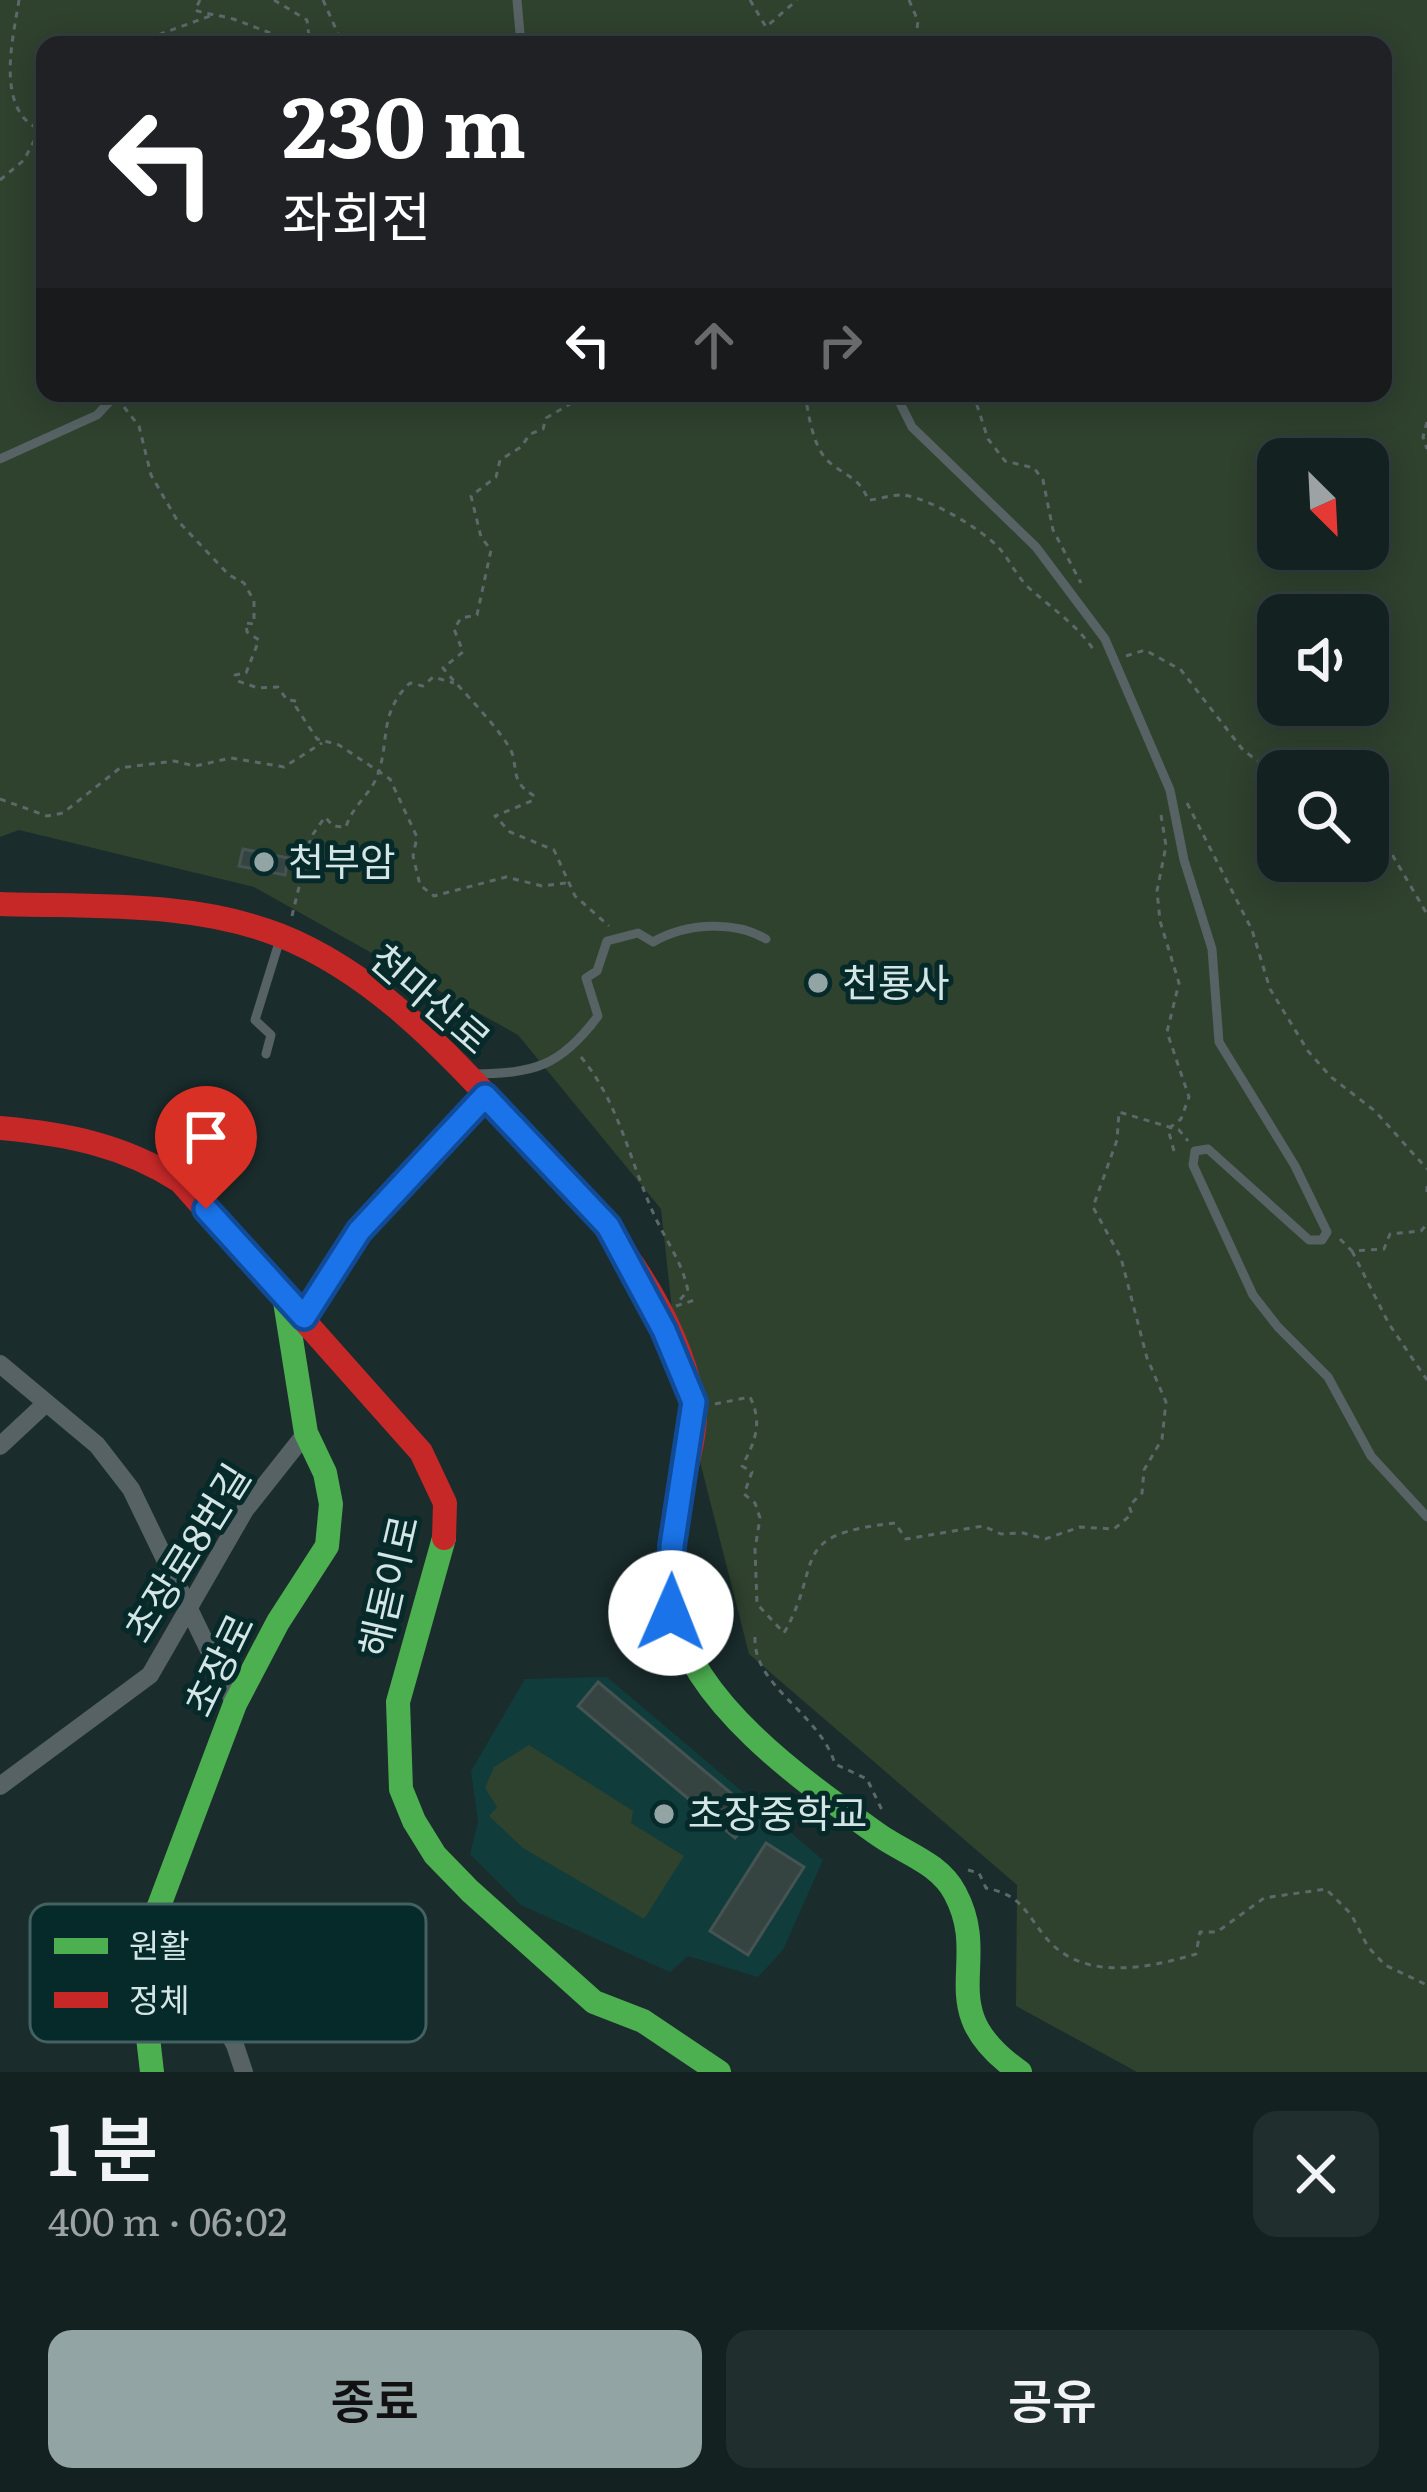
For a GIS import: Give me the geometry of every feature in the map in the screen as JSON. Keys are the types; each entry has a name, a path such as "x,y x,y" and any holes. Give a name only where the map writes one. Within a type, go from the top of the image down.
{"street":[{"name":"천마산로","path":"0,904 214,918 286,939 361,979 438,1043 608,1226 664,1330 694,1407"},
{"name":"해돋이로","path":"0,1128 91,1136 150,1160 180,1181 421,1452 445,1503 444,1548 398,1702 401,1789 414,1822 435,1855 470,1891 594,2002 644,2020 718,2072"},
{"name":"초장로","path":"159,1904 235,1704 278,1622 327,1546 331,1504 325,1473 306,1433 284,1293"},
{"path":"0,1364 97,1445 130,1489 235,1704"},
{"path":"0,1446 45,1404"},
{"path":"694,1407 672,1546 671,1613 693,1664 726,1704 820,1792 940,1873 955,1893 962,1923 964,2001 976,2034 1005,2065 1020,2072"},
{"name":"초장로8번길","path":"0,1786 149,1675 245,1510 306,1433"},
{"name":"초장로","path":"149,2042 152,2072"},
{"path":"233,2042 244,2072"}],"lane":[{"path":"517,0 519,36"},
{"path":"0,459 104,411 109,402"},
{"path":"900,402 912,427 1022,532 1105,639 1170,790 1184,860 1212,949 1219,1042 1328,1226 1322,1240 1309,1240 1208,1148 1195,1151 1193,1165 1253,1295 1277,1327 1328,1376 1371,1456 1427,1517"},
{"path":"464,1074 526,1074 571,1047 598,1016 586,978 597,971 607,940 638,933 653,942 669,933 737,925 766,940"},
{"path":"266,1054 271,1035 255,1020 286,939"},
{"path":"304,1317 359,1231 485,1096"}],"path":[{"path":"20,0 11,47 13,89 23,117 36,129"},
{"path":"200,0 195,10 236,20 272,36"},
{"path":"274,0 307,20 308,36"},
{"path":"323,0 339,36"},
{"path":"750,0 766,27 797,0"},
{"path":"909,0 918,21 916,36"},
{"path":"155,36 209,15"},
{"path":"0,180 36,145 36,139"},
{"path":"118,402 139,426 151,475 178,520 229,575 244,583 254,602 254,624 246,623 247,632 259,640 248,658 246,673 235,675 238,681 258,688 278,687 287,700 297,701 296,707 317,739 353,753 390,779 417,837 413,856 420,885 434,896 506,877 542,886 566,883"},
{"path":"574,402 546,418 543,429 500,460 496,477 471,496 481,537 491,550 477,615 461,618 454,629 463,652 443,668 513,754 515,775 523,789 533,794 534,800 495,816 510,832 554,850 566,883 585,908 598,912 604,926 622,931 622,937"},
{"path":"807,402 819,448 829,463 854,477 868,500 900,494 940,506 999,549 1018,577 1080,630 1101,662 1119,673 1123,657 1145,650 1180,670 1243,750 1257,760"},
{"path":"977,402 988,439 1005,460 1034,469 1043,480 1053,530 1080,574 1083,611"},
{"path":"1427,422 1423,437 1427,449"},
{"path":"286,939 311,837 325,817 333,826 346,826 366,787 377,778 390,704 410,683 423,686 433,677 459,684"},
{"path":"0,799 47,816 63,813 120,768 174,761 196,766 231,758 284,766 324,741"},
{"path":"1170,1128 1181,1119 1189,1097 1167,1032 1179,983 1160,921 1157,891 1166,846 1160,830 1162,802 1170,790 1176,790 1191,807 1252,930 1270,989 1308,1051 1330,1077 1375,1111 1427,1169"},
{"path":"1389,848 1427,914"},
{"path":"571,1047 612,1102 630,1160 683,1268 688,1291 670,1310 698,1299"},
{"path":"694,1407 750,1397 754,1403 757,1439 742,1466 752,1472 744,1494 755,1503 760,1518 754,1549 755,1596 784,1633 800,1598 805,1569 819,1546 838,1533 895,1523 906,1539 983,1526 1001,1534 1045,1539 1080,1527 1103,1531 1124,1524 1132,1514 1129,1506 1142,1493 1147,1460 1162,1439 1166,1402 1147,1358 1121,1258 1093,1208 1118,1140 1119,1112 1179,1130 1195,1151"},
{"path":"1170,1128 1174,1151"},
{"path":"1427,1186 1427,1194"},
{"path":"1352,1250 1384,1249 1390,1234 1421,1231 1427,1224"},
{"path":"1328,1226 1352,1250 1389,1324 1427,1380"},
{"path":"755,1637 754,1653 772,1684 827,1739 835,1764 867,1779 886,1823"},
{"path":"961,1870 980,1873 986,1888 1001,1889 1027,1909 1061,1951 1084,1963 1123,1968 1163,1965 1196,1954 1200,1931 1217,1932 1264,1898 1326,1889 1351,1914 1368,1947 1385,1965 1427,1985"}],"shaded area":[{"path":"607,1677 823,1860 783,1950 758,1977 688,1956 670,1972 521,1905 470,1854 478,1822 471,1771 525,1679"}],"green space":[{"path":"0,0 1427,0 1427,2072 1137,2072 1016,2006 1017,1885 749,1654 680,1383 661,1209 518,1035 254,887 19,830 0,837"},
{"path":"529,1745 633,1811 631,1823 684,1856 644,1919 523,1848 489,1816 497,1807 485,1788 494,1767"}],"building":[{"name":"천부암","path":"243,849 288,858 285,875 239,866"},
{"path":"598,1682 756,1814 735,1838 578,1706"},
{"path":"766,1843 804,1867 748,1955 710,1931"}],"traffic: fast":[{"path":"160,1904 235,1704 278,1622 327,1546 331,1504 325,1473 306,1433 284,1295"},
{"path":"684,1480 671,1582 686,1649 728,1711 756,1739 818,1791 948,1882 965,1918 969,2006 993,2049 1020,2072"},
{"path":"444,1538 398,1702 401,1789 414,1821 435,1855 470,1891 594,2002 643,2021 719,2072"},
{"path":"149,2042 152,2072"}],"traffic: jam":[{"path":"0,904 141,908 246,924 313,951 405,1015 568,1183 645,1283 681,1358 695,1409 684,1480"},
{"path":"0,1128 94,1143 137,1158 180,1181 421,1452 445,1503 444,1538"}],"place":[{"name":"천부암","path":"264,862"},
{"name":"천룡사","path":"818,983"},
{"name":"초장중학교","path":"664,1814"}],"route":[{"path":"206,1209 304,1317 359,1231 485,1096 608,1226 664,1330 694,1402 672,1546 671,1613"}]}
